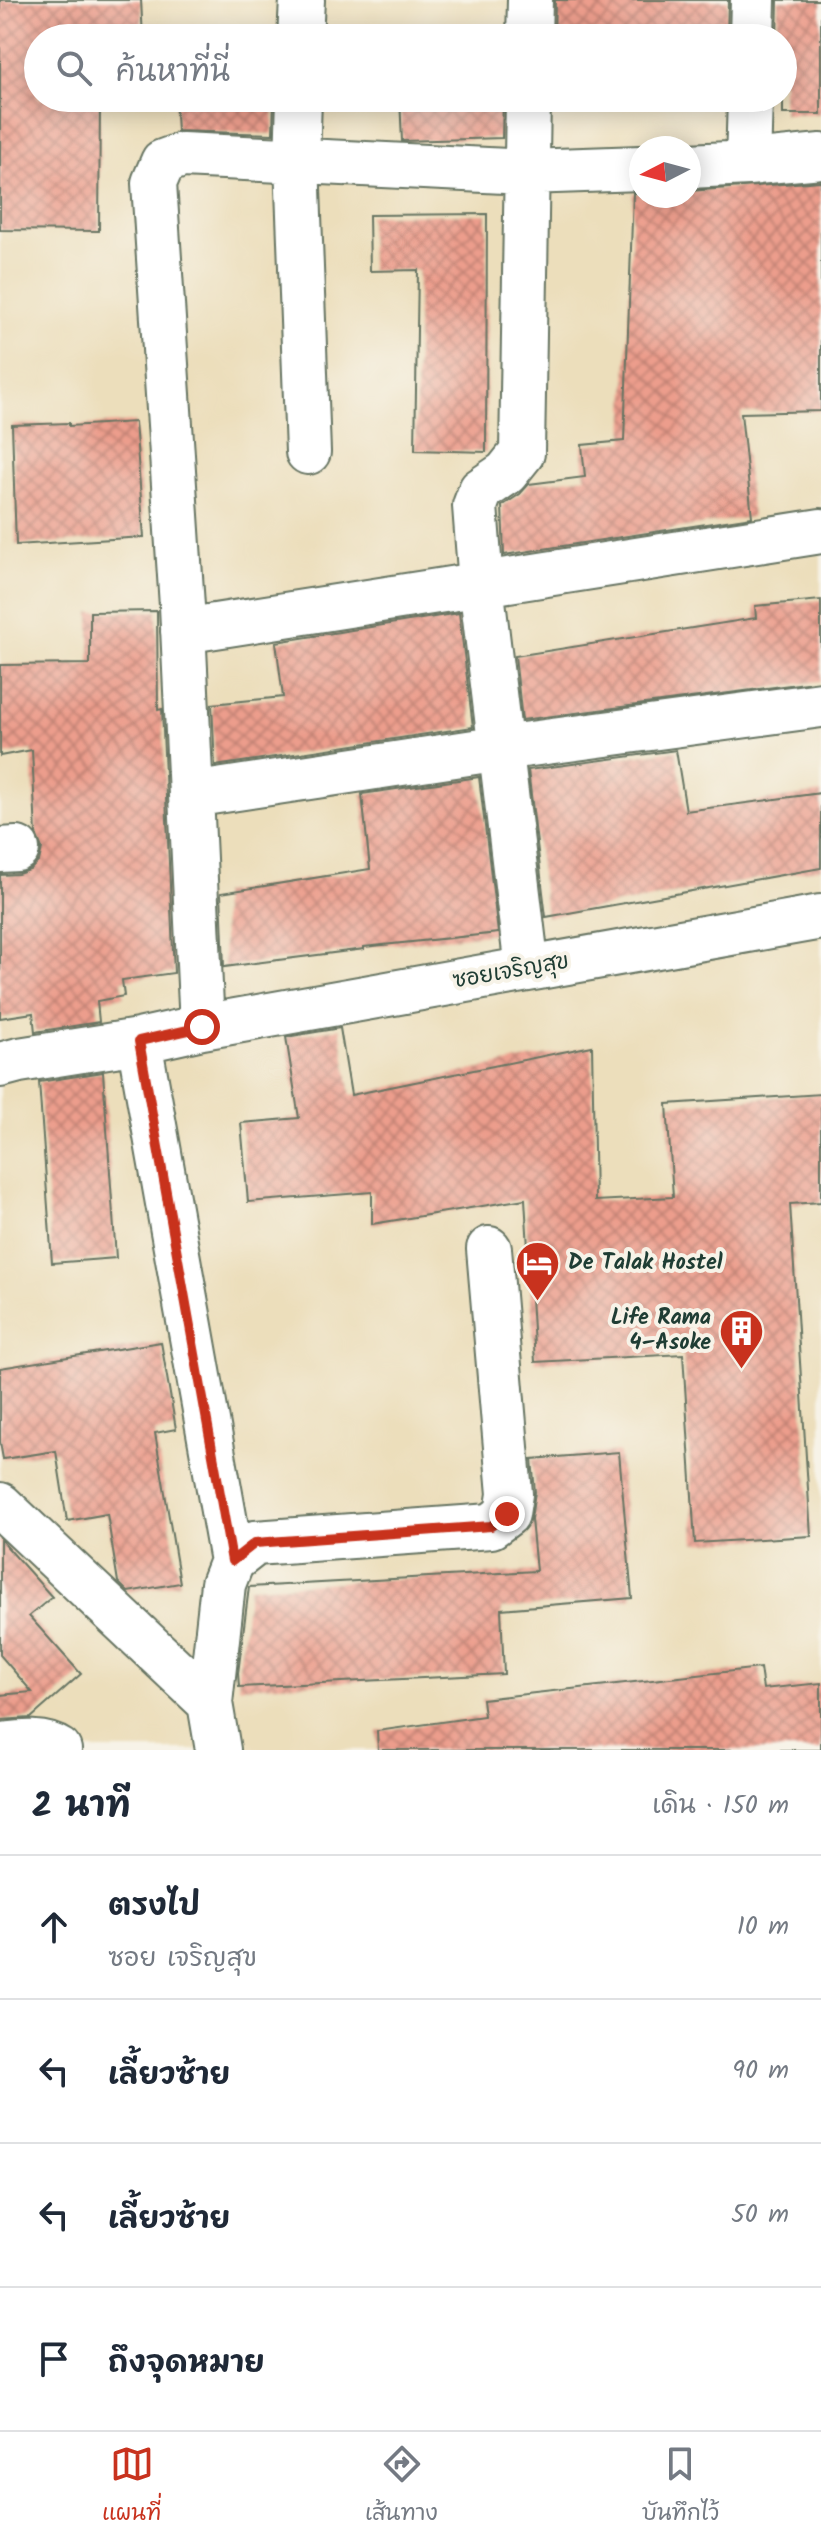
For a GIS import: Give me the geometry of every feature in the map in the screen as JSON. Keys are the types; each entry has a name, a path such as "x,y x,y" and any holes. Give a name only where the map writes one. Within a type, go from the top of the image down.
{"street":[{"path":"301,24 302,0"},
{"path":"529,24 530,0"},
{"path":"752,24 753,0"},
{"path":"299,112 297,162 308,452"},
{"path":"527,969 481,584 475,506 481,490 506,473 522,453 528,112"},
{"path":"748,163 750,112"},
{"path":"202,1027 183,631 154,183 163,162 182,155 527,172 629,168"},
{"path":"701,165 821,156"},
{"path":"183,631 821,531"},
{"path":"191,795 501,748 821,705"},
{"name":"ซอยเจริญสุข","path":"0,1065 821,917"},
{"path":"139,1041 232,1561"},
{"path":"218,1750 210,1703 223,1584 232,1561 255,1543 491,1526 507,1514 510,1494 489,1249"},
{"path":"0,1493 0,1505 210,1703"},
{"path":"0,1745 25,1742 54,1746 59,1750"}],"building":[{"path":"0,0 141,0 142,24 24,24 24,112 100,112 99,231 0,230"},
{"path":"555,0 728,0 727,24 554,24"},
{"path":"778,0 821,0 821,114 783,114 797,112 797,24 777,24"},
{"path":"176,112 274,112 273,134 177,131"},
{"path":"401,112 503,112 502,138 402,141"},
{"path":"821,181 821,411 741,413 752,517 504,555 502,506 529,484 585,477 582,445 624,441 632,208 701,208 701,190"},
{"path":"487,214 486,452 415,450 418,270 370,271 369,215"},
{"path":"135,422 144,537 16,545 12,425"},
{"path":"821,600 821,681 522,720 515,656 756,618 755,606"},
{"path":"157,611 158,710 162,709 174,973 122,980 124,996 97,1001 99,1022 35,1032 33,1013 0,1018 0,875 30,870 39,861 42,848 36,834 32,750 0,756 0,665 90,664 90,612"},
{"path":"459,613 473,727 215,766 212,704 283,697 276,642"},
{"path":"676,750 686,811 821,793 821,868 546,917 528,770"},
{"path":"479,777 498,933 364,947 224,967 221,893 370,869 362,794"},
{"path":"340,1028 351,1095 592,1046 595,1201 673,1197 667,1104 821,1094 821,1202 790,1204 811,1536 695,1543 683,1354 535,1362 525,1199 372,1224 372,1192 248,1202 241,1123 299,1118 286,1037"},
{"path":"103,1072 116,1258 52,1263 39,1082"},
{"path":"161,1342 176,1429 155,1433 180,1583 128,1592 118,1582 107,1514 67,1521 56,1451 3,1459 0,1442 0,1368"},
{"path":"619,1452 632,1598 501,1609 504,1674 239,1687 249,1587 536,1571 531,1519 535,1492 532,1459"},
{"path":"0,1539 52,1597 29,1616 81,1674 31,1718 0,1720 0,1695 32,1692 0,1655"},
{"path":"760,1668 763,1689 821,1683 821,1750 378,1750 377,1731 484,1716 482,1699"}],"place":[{"name":"De Talak Hostel","path":"537,1302"},
{"name":"Life Rama 4–Asoke","path":"742,1370"}],"route":[{"path":"202,1027 139,1041 232,1561 255,1543 491,1526 507,1514"}]}
